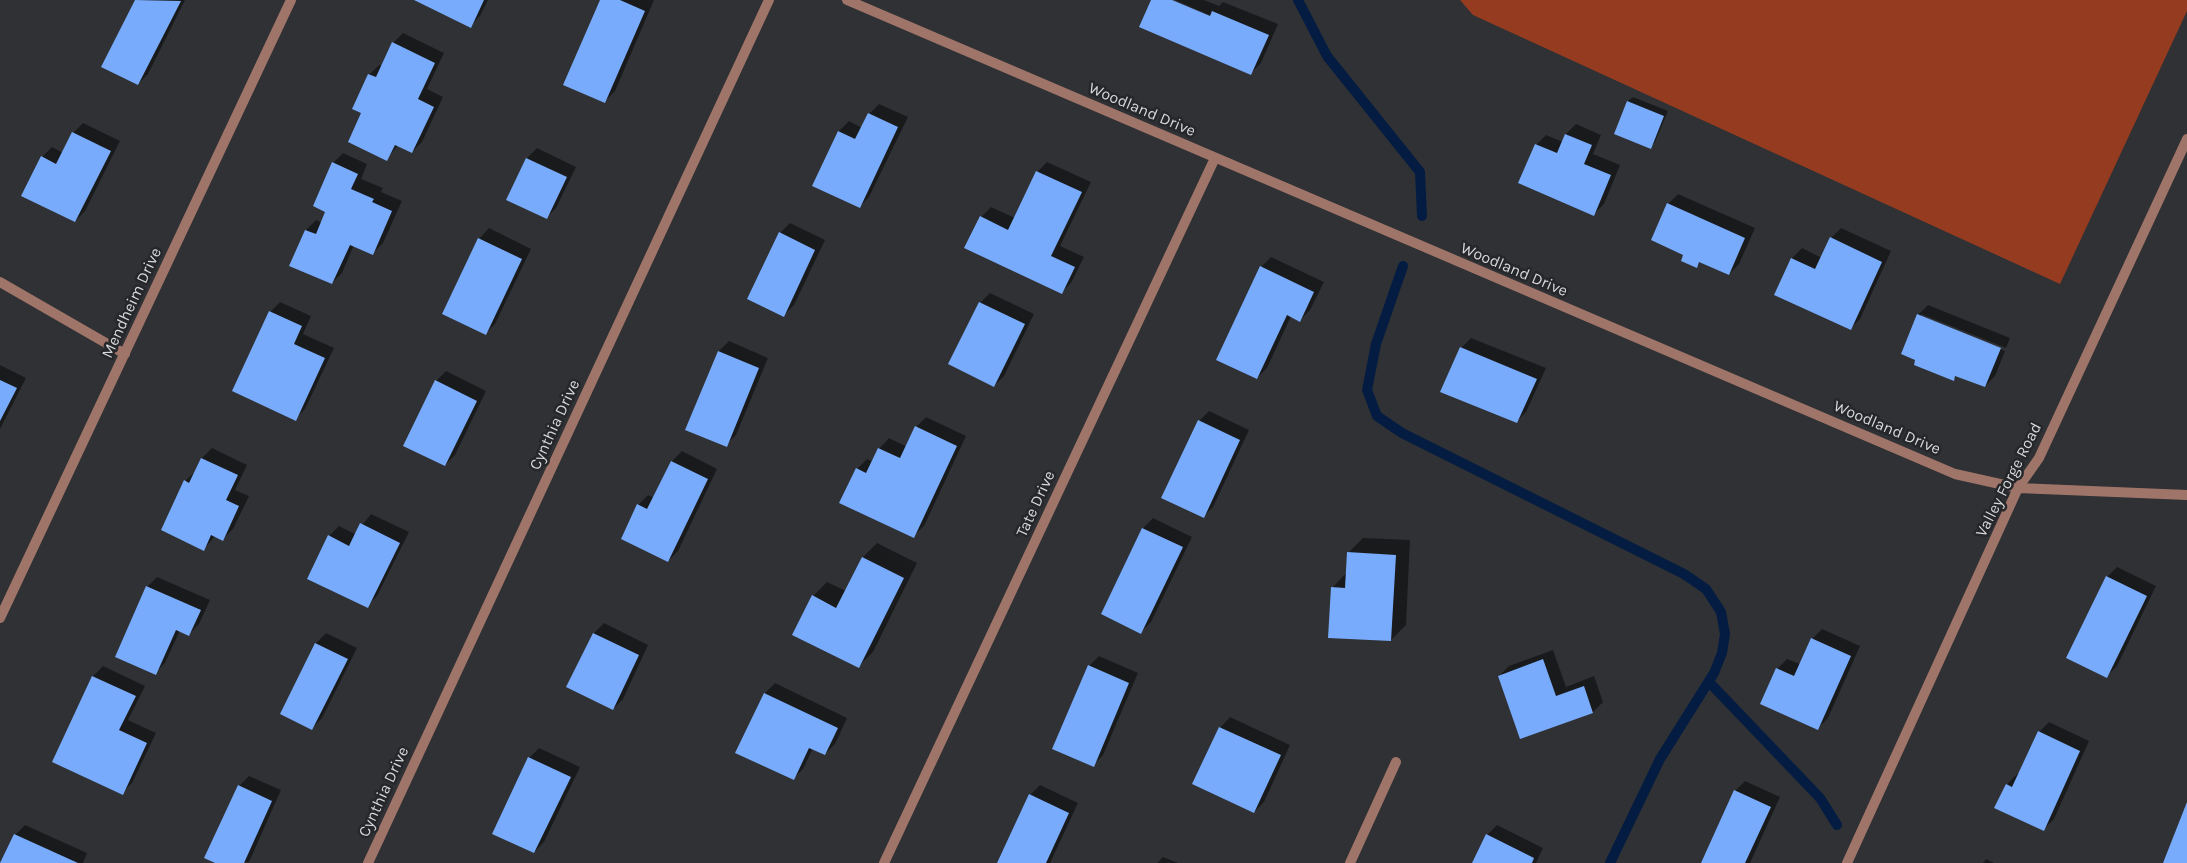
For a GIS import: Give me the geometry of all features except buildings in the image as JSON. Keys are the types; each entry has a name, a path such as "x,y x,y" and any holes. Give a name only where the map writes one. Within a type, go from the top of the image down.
{"street":[{"name":"Mendheim Drive","path":"0,618 291,0"},
{"name":"Cynthia Drive","path":"368,863 769,0"},
{"name":"Woodland Drive","path":"847,0 1955,474 2018,488 2187,495"},
{"name":"Valley Forge Road","path":"1847,863 2018,488 2039,458 2187,139"},
{"name":"Tate Drive","path":"884,863 1215,158"},
{"path":"0,282 125,354"},
{"path":"1350,863 1396,762"}],"shaded area":[{"path":"1460,0 2187,0 2187,11 2060,284 1473,15"}],"waterway":[{"path":"1298,0 1327,56 1420,172 1422,216"},
{"path":"1403,266 1376,344 1367,390 1377,416 1402,433 1684,574 1706,589 1721,612 1725,634 1722,653 1714,673 1660,759 1610,863"},
{"path":"1709,682 1820,798 1837,825"}]}
